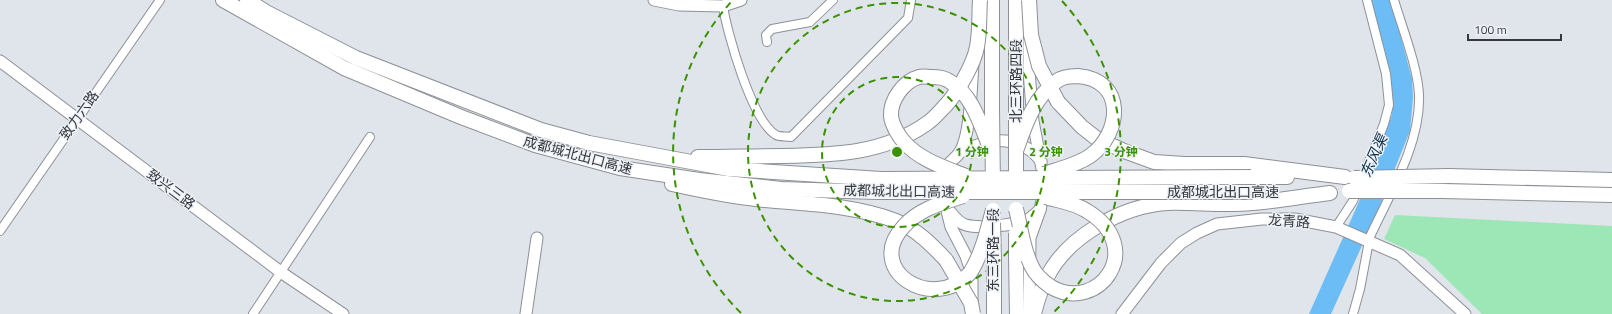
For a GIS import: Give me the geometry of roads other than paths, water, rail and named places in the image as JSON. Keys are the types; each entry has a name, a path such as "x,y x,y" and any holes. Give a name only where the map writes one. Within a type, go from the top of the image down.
{"highway":[{"name":"成都城北出口高速","path":"223,0 344,68 462,117 535,145 620,168 781,189 879,185 972,178 1030,185 1330,193 1349,182 1448,176 1612,180"},
{"name":"成都城北出口高速","path":"247,0 266,12 356,58 541,130 665,158 729,169 879,185 976,192 1030,185 1251,177 1349,182 1443,192 1612,195"},
{"path":"665,158 826,155 857,152 885,145 911,133 928,123 951,100 969,69 977,48 980,0"},
{"name":"北三环路四段","path":"992,0 993,186"},
{"name":"北三环路四段","path":"1016,0 1016,187"},
{"path":"1030,0 1031,35 1039,66 1058,102 1082,127 1096,138 1124,151 1154,162 1184,164 1244,164 1349,182"},
{"path":"972,178 936,164 905,144 896,130 891,117 893,103 901,90 920,76 949,80 961,91 970,103 992,153"},
{"path":"1016,151 1029,116 1043,94 1058,80 1074,76 1089,77 1104,85 1115,110 1110,134 1101,146 1089,157 1030,185"},
{"path":"620,168 659,181 716,194 837,205 897,221 926,239 946,260 968,297 972,314"},
{"path":"1016,208 1032,268 1042,281 1054,290 1069,295 1082,296 1106,282 1114,270 1116,258 1114,243 1109,230 1086,210 1030,185"},
{"name":"东三环路一段","path":"993,186 994,314"},
{"name":"东三环路一段","path":"1016,187 1017,314"},
{"path":"976,192 924,210 903,227 895,241 892,253 894,268 899,279 908,287 920,294 945,294 970,273 980,254 993,210"},
{"path":"1034,314 1038,296 1048,276 1060,258 1084,236 1102,223 1129,211 1166,203 1251,204 1330,193"}],"street":[{"name":"致力六路","path":"0,231 160,0"},
{"path":"654,0 679,5 723,6 742,0"},
{"path":"767,42 766,35 772,29 810,22 833,0"},
{"path":"723,6 725,22 751,98 763,123 776,136 791,137 908,18 911,0"},
{"path":"960,152 968,123 974,61 974,0"},
{"path":"1029,314 1030,238 1040,210 1045,185 1033,121 1029,71 1030,0"},
{"path":"1336,227 1353,201 1384,124 1389,105 1386,74 1367,0"},
{"path":"1353,314 1360,289 1368,241 1413,139 1419,115 1419,94 1416,78 1394,0"},
{"name":"致兴三路","path":"0,61 282,273 343,314"},
{"path":"253,314 282,273 370,137"},
{"path":"972,314 972,274 966,256 950,227 946,207 945,171 951,160 960,152 980,143 1009,141 1027,147 1042,163"},
{"path":"946,207 965,225 980,227 1003,225 1027,220 1040,210"},
{"name":"龙青路","path":"1122,314 1161,263 1181,243 1197,233 1217,224 1262,219 1295,218 1336,227 1400,255 1465,314"},
{"path":"526,314 537,238"}],"water":[{"path":"1371,0 1391,0 1412,79 1413,97 1410,131 1379,208 1331,314 1309,314 1358,204 1392,115 1389,72"}],"water label":[{"name":"东风渠","path":"1374,156"}]}
